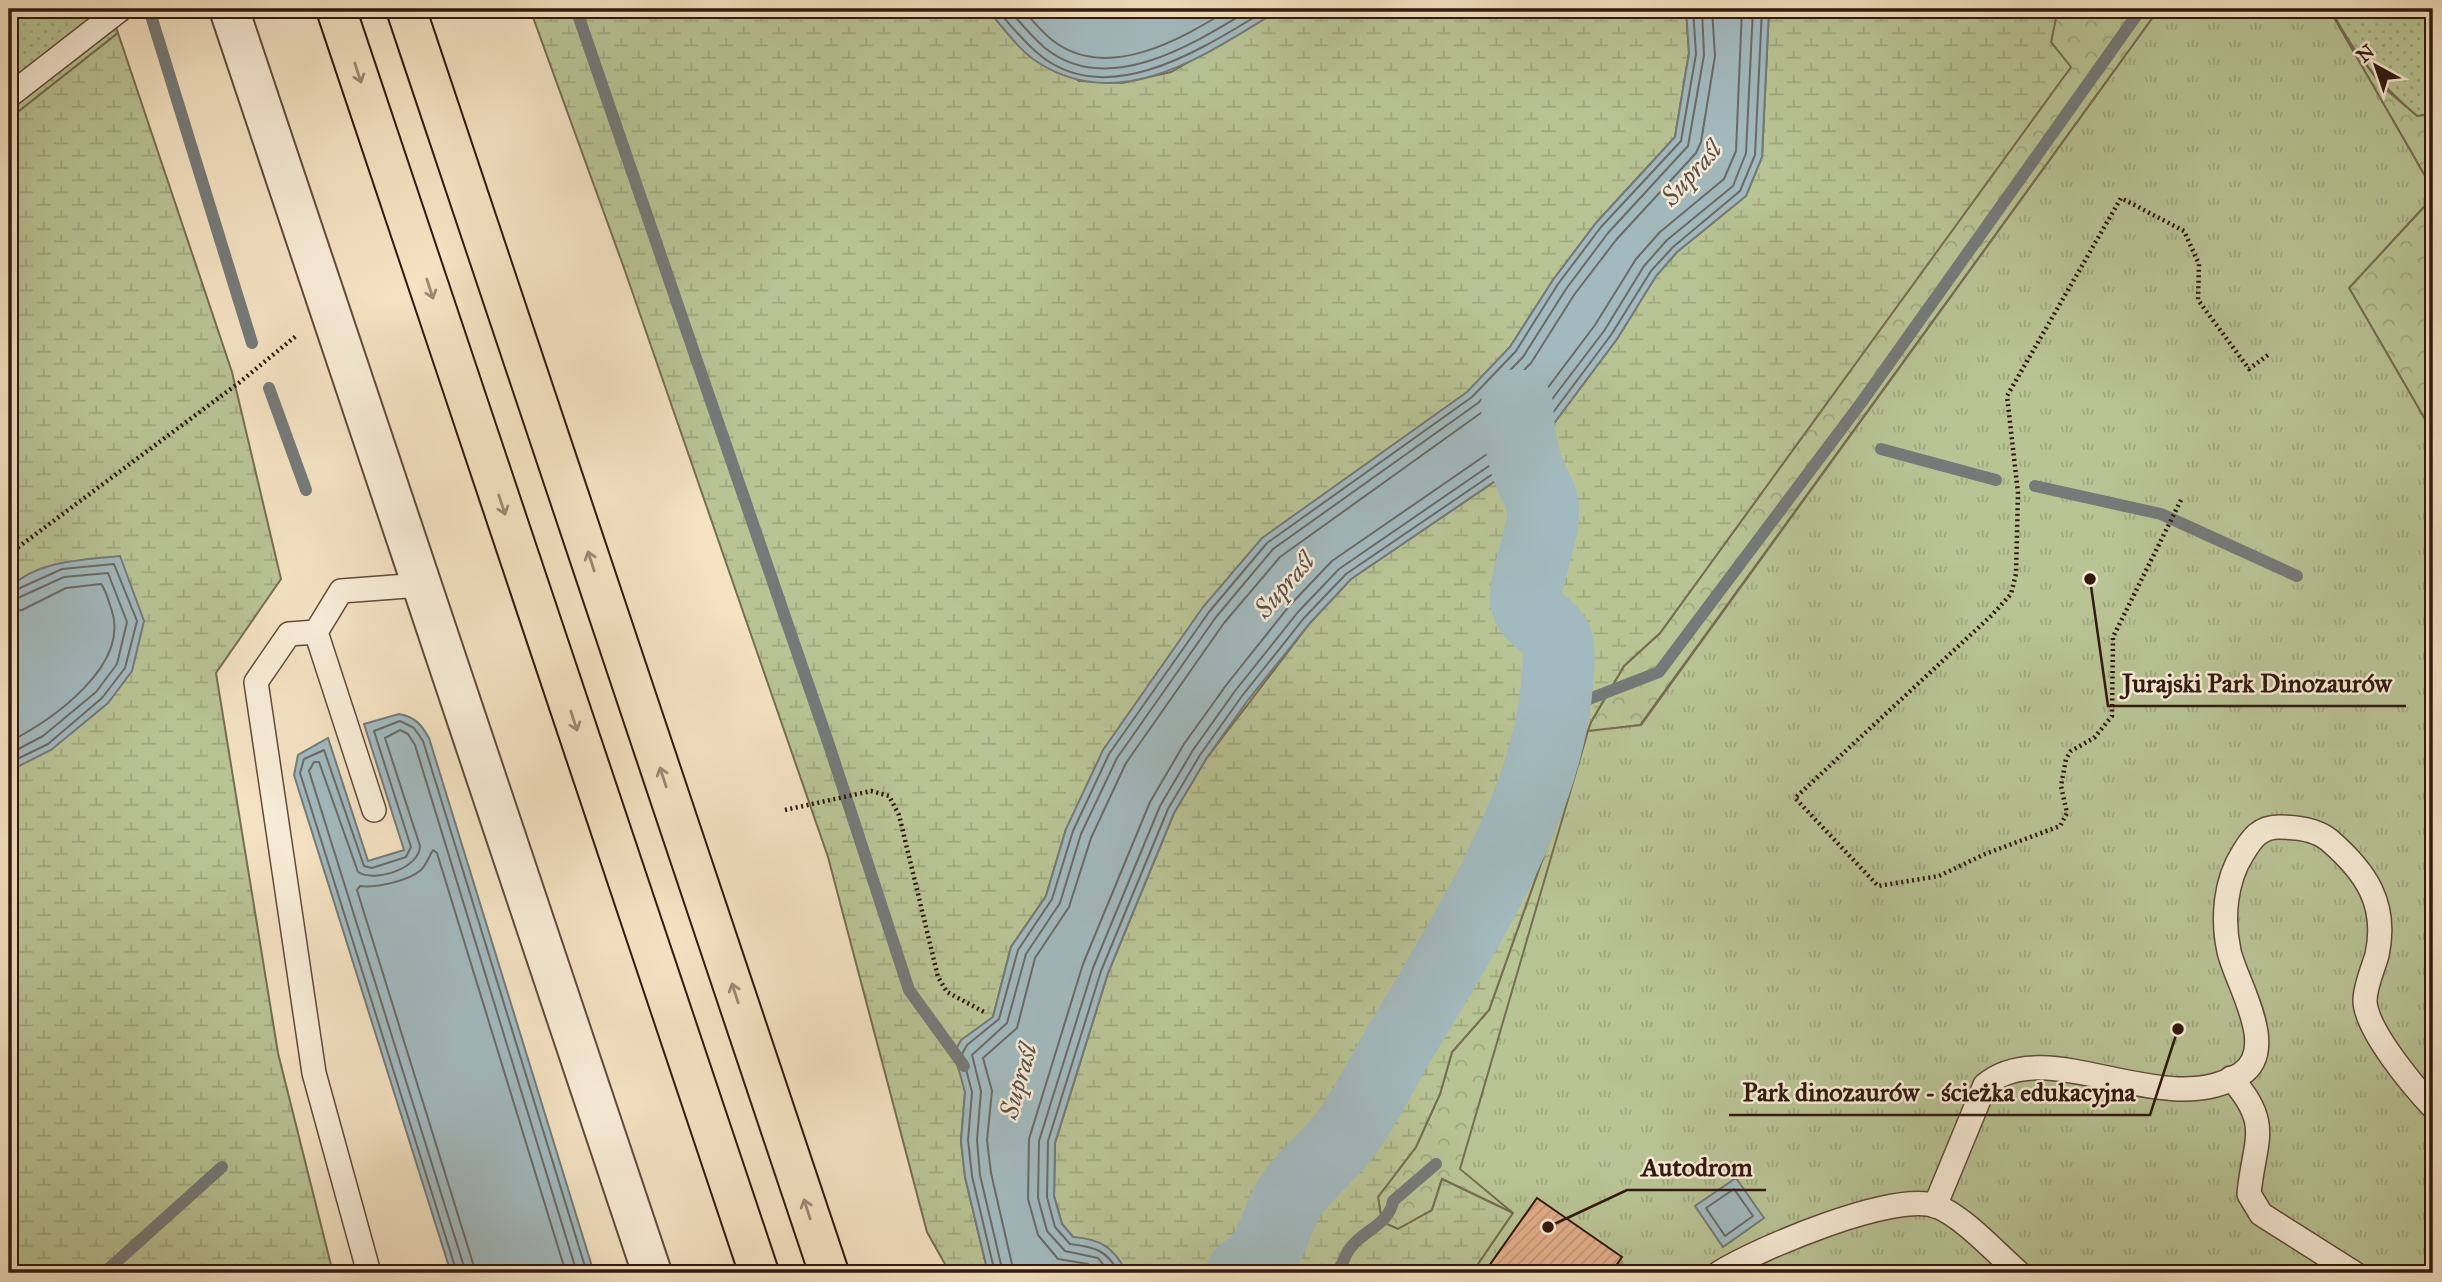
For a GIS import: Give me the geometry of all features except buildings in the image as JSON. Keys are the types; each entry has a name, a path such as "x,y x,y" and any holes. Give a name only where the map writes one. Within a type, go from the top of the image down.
{"highway":[{"path":"336,9 759,1273"},
{"path":"406,9 829,1273"}],"street":[{"path":"229,9 652,1273"}],"lane":[{"path":"9,96 121,9"},
{"path":"374,810 316,632 341,591 421,585"},
{"path":"316,632 289,634 256,682 314,1073 369,1273"},
{"path":"1935,1206 1985,1085 1997,1074 2013,1068 2047,1068 2161,1089 2213,1085 2242,1073 2252,1059 2257,1030 2229,953 2224,915 2240,858 2252,838 2268,827 2296,827 2325,837 2370,883 2381,921 2365,1001 2372,1025 2413,1084 2433,1107"},
{"path":"2231,1078 2250,1099 2256,1115 2258,1147 2249,1194 2261,1214 2354,1273"},
{"path":"1719,1273 1785,1240 1905,1203 1935,1206 1953,1216 2019,1273"}],"path":[{"path":"2181,500 2113,637 2112,716 2094,738 2071,751 2066,759 2061,786 2067,813 2060,826 1985,854 1939,876 1878,886 1795,798 1992,615 2011,594 2016,574 2018,493 2007,396 2121,198 2184,231 2199,264 2198,300 2249,369 2268,355"},
{"path":"9,554 240,382 329,308"},
{"path":"785,810 871,791 890,796 899,814 938,977 947,992 986,1013"}],"green space":[{"path":"9,9 90,9 92,13 98,9 110,9 118,33 9,119"},
{"path":"530,9 987,9 1007,31 1079,81 1122,83 1171,72 1281,9 1686,9 1689,53 1675,137 1596,223 1553,280 1510,347 1066,829 1046,896 1011,947 993,1017 961,1041 965,1092 961,1141 965,1177 988,1273 950,1273 927,1232 828,857 624,268"},
{"path":"1769,9 2058,9 2051,42 2071,67 1660,633 1624,666 1591,722 1489,1010 1452,1052 1440,1094 1416,1147 1378,1197 1382,1222 1398,1229 1432,1210 1442,1179 1513,1213 1472,1273 1127,1273 1073,1237 1062,1224 1054,1196 1055,1143 1108,973 1174,813 1206,759 1310,623 1351,579 1507,473 1531,469 1540,442 1617,339 1656,276 1677,252 1746,196 1762,157"},
{"path":"2057,9 2159,9 1640,725 1588,732 1513,1213 1442,1179 1432,1210 1398,1229 1382,1222 1378,1197 1416,1147 1440,1094 1452,1052 1489,1010 1591,722 1624,666 1660,633 2070,67 2051,42"},
{"path":"2159,9 2329,9 2433,190 2433,197 2349,288 2433,433 2433,1273 1472,1273 1513,1213 1460,1169 1588,731 1641,725"},
{"path":"2329,9 2354,49 2383,87 2417,116 2433,114 2433,190"},
{"path":"2331,9 2433,9 2433,114 2417,116 2391,92 2358,54"},
{"path":"118,33 232,372 281,579 216,673 278,1053 333,1273 9,1273 9,119"},
{"path":"2433,197 2433,433 2349,288"}],"water":[{"path":"987,9 1281,9 1225,43 1164,72 1134,81 1102,83 1071,78 1039,63 1018,45"},
{"name":"Supraśl","path":"1686,9 1769,9 1762,157 1746,196 1677,252 1656,276 1617,339 1540,442 1531,469 1507,473 1351,579 1310,623 1248,700 1206,759 1174,813 1108,973 1055,1143 1054,1196 1062,1224 1073,1237 1092,1240 1106,1246 1127,1273 988,1273 965,1177 961,1141 965,1092 954,1053 961,1040 993,1017 1011,947 1046,896 1066,829 1103,750 1203,607 1262,538 1467,392 1510,347 1553,280 1596,223 1675,137 1689,53"},
{"path":"120,556 144,621 132,671 108,703 51,750 9,771 9,588 33,572 47,567 76,560"},
{"path":"399,714 417,722 429,738 594,1273 451,1273 294,775 298,755 328,738 368,861 404,850 364,724"},
{"path":"1736,1178 1764,1218 1723,1247 1695,1206"},
{"path":"1252,1252 1268,1259 1269,1273 1213,1273"}],"waterway":[{"path":"149,9 252,343"},
{"path":"576,9 828,742 909,990 964,1066"},
{"path":"1553,713 1659,672 1861,403 2141,9"},
{"path":"269,388 306,490"},
{"path":"1242,1273 1261,1257 1294,1191 1344,1136 1368,1100 1475,915 1518,828 1535,783 1548,739 1556,695 1559,654 1554,636 1531,612 1526,600 1543,511 1540,496 1522,451 1517,405"},
{"path":"1881,449 1996,480"},
{"path":"2035,486 2161,514 2297,576"},
{"path":"1334,1273 1357,1240 1387,1215 1393,1201 1436,1164"},
{"path":"104,1273 222,1167"},
{"path":"1255,1267 1282,1273"}],"place":[{"name":"Jurajski Park Dinozaurów","path":"2090,579"},
{"name":"Park dinozaurów - ścieżka edukacyjna","path":"2178,1029"},
{"name":"Autodrom","path":"1548,1227"}]}
